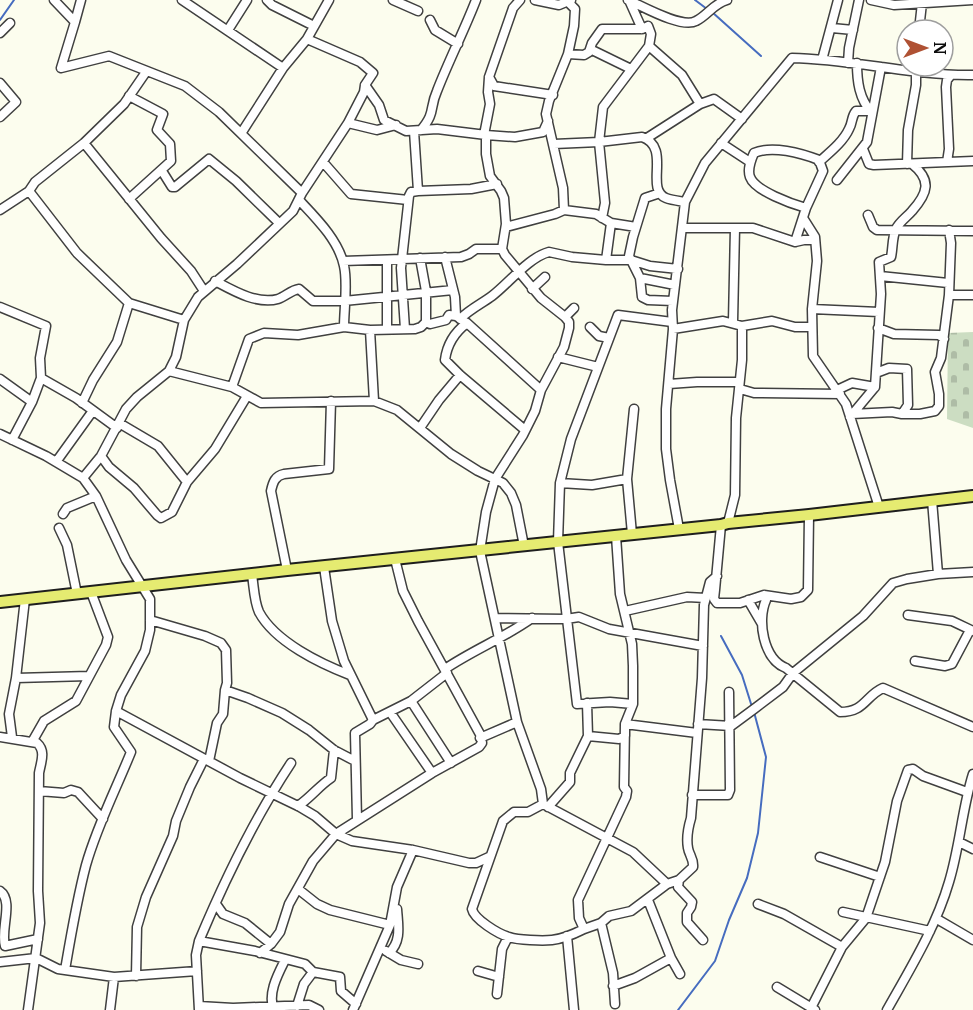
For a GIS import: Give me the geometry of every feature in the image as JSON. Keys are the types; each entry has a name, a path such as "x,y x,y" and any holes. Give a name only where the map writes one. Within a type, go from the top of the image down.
{"main road":[{"path":"0,602 973,496"}],"street":[{"path":"54,0 75,22"},
{"path":"81,0 61,68 109,56 185,86 242,132 301,197 339,251 345,267 344,327"},
{"path":"182,0 283,68"},
{"path":"228,30 247,0"},
{"path":"267,0 272,5 314,26"},
{"path":"242,132 283,68 307,39 329,0"},
{"path":"393,0 418,11"},
{"path":"418,191 418,130 433,113 435,95 476,0"},
{"path":"520,0 513,8 489,77 490,104 485,135 486,154 490,176 504,198 506,227 502,249 531,289 565,316 569,322 569,334 541,390 535,411 495,479 486,512 480,551 518,722 545,806 633,852 667,884"},
{"path":"535,0 560,5 570,1 574,9 574,26 568,54 547,107 564,210"},
{"path":"628,0 685,24 696,21 716,3 727,0"},
{"path":"606,260 607,220 599,142 603,107 649,46 651,34 628,0"},
{"path":"822,60 838,0"},
{"path":"859,0 853,30 852,63 864,104 871,113"},
{"path":"871,0 894,5 973,0"},
{"path":"920,18 922,3"},
{"path":"645,27 650,10"},
{"path":"430,20 435,30 458,44"},
{"path":"0,33 10,23"},
{"path":"568,54 584,55 589,52 592,43 602,30 645,27"},
{"path":"832,28 853,30"},
{"path":"83,478 102,456 126,409 169,371 176,357 184,320 198,297 293,211 348,123 364,92 365,85 373,73 360,62 307,39"},
{"path":"649,46 682,75 700,104"},
{"path":"590,49 631,69"},
{"path":"680,529 666,449 673,300 685,202 705,163 792,58 895,68"},
{"path":"837,180 867,142 881,67"},
{"path":"0,210 29,191 35,182 84,143 124,104 146,72"},
{"path":"955,75 973,75"},
{"path":"489,77 494,86 553,94"},
{"path":"910,164 908,130 916,78"},
{"path":"947,162 950,149 946,87 949,78"},
{"path":"0,83 16,102 0,117"},
{"path":"365,85 379,105 384,120 406,131 437,129 515,136 543,132 548,121"},
{"path":"129,96 163,114 157,130 170,144 172,157 162,171 129,199"},
{"path":"648,138 700,104 714,99 742,118"},
{"path":"357,105 379,105"},
{"path":"819,162 837,145 850,127 853,113 856,111 871,113"},
{"path":"348,123 377,130 396,125"},
{"path":"554,144 599,142 642,136 648,138 654,142 656,150 657,183 660,193 664,198 685,202"},
{"path":"84,143 191,271 204,291"},
{"path":"721,143 750,162"},
{"path":"863,149 869,164 973,160"},
{"path":"795,242 806,208 823,171 819,162 804,154 764,150 754,153 750,162 750,177 753,182 766,192 806,208"},
{"path":"162,171 172,187 175,187 209,159 236,181 279,223"},
{"path":"323,162 351,194 408,200"},
{"path":"851,415 874,387 879,312 879,262 891,257 895,229 912,212 927,185 922,172 910,164"},
{"path":"405,329 402,260 408,200 411,192 471,189 497,184"},
{"path":"29,191 77,253 129,303 184,320"},
{"path":"660,193 645,198 629,256 640,278 642,297 648,300 673,300"},
{"path":"506,227 564,210 596,214 607,220 636,227"},
{"path":"868,215 873,227 877,230 973,231"},
{"path":"803,218 815,240 817,261 812,309 813,356 851,415 879,507"},
{"path":"683,228 753,228 795,242 815,240"},
{"path":"735,228 739,385 735,418 735,495 725,524 714,599 717,603 740,603 764,595 791,599 801,597 808,590 809,515"},
{"path":"851,415 920,414 935,411 939,406 935,372 941,358 949,295 951,243 949,230"},
{"path":"343,261 461,257 476,249 502,249"},
{"path":"461,319 473,306 491,296 549,252 572,257 631,260 650,266 678,269"},
{"path":"445,257 461,319 459,329 447,348 446,360 460,375 525,430"},
{"path":"232,387 249,339 254,335 264,333 298,335 344,327 370,330 422,327 426,322 426,291 420,258"},
{"path":"387,260 387,329"},
{"path":"880,276 948,283"},
{"path":"531,289 545,277"},
{"path":"640,278 675,285"},
{"path":"215,281 259,300 278,299 299,289 313,301 344,301 453,290"},
{"path":"949,295 973,295"},
{"path":"82,403 93,380 117,342 129,303"},
{"path":"0,307 46,326 40,358 41,378 32,402 12,440"},
{"path":"565,316 574,308"},
{"path":"812,309 879,312"},
{"path":"426,322 430,324 446,320 449,315 461,319 541,390"},
{"path":"633,704 610,702 577,704 558,542 560,483 571,439 618,315 672,326 723,321 737,324 772,321 795,327 812,327"},
{"path":"590,327 599,336 609,338"},
{"path":"878,328 894,334 939,335 944,339"},
{"path":"370,330 374,401"},
{"path":"558,357 598,367"},
{"path":"876,373 889,368 907,369 909,405 902,414"},
{"path":"169,371 232,387 261,403 374,401 397,410 452,454 478,471 503,483 511,493 516,505 524,546"},
{"path":"420,428 460,375"},
{"path":"41,378 92,411 158,446 187,482"},
{"path":"0,379 32,402"},
{"path":"669,384 697,382 739,385 754,393 838,392 852,383 874,387"},
{"path":"102,456 109,467 134,488 161,518 172,512 187,482 215,449 248,396"},
{"path":"287,570 271,491 273,482 278,475 328,469 331,402"},
{"path":"632,534 627,479 634,409"},
{"path":"56,462 92,411"},
{"path":"0,434 83,478 96,496 126,560 150,599 150,620 145,651 121,695 114,727 131,752 87,864 65,970"},
{"path":"560,483 592,485 627,479"},
{"path":"63,514 67,508 96,496"},
{"path":"932,501 938,574"},
{"path":"59,528 67,545 77,594"},
{"path":"584,929 579,918 578,900 627,791 624,787 625,724 633,704 633,666 632,644 627,631 620,594 616,536"},
{"path":"260,953 271,944 284,923 289,904 313,861 336,834 357,819 479,747 482,743 446,671 417,621 403,591 395,559"},
{"path":"324,567 332,621 344,661 373,720"},
{"path":"625,724 697,729 731,726 783,687 793,673 863,616 892,583 938,574 973,572"},
{"path":"252,575 254,593 260,612 275,632 323,665 350,675"},
{"path":"587,703 588,736 570,773 570,782 545,806 528,812 514,812 508,816 503,821 489,857 472,913 482,922 508,937 552,940 567,936 601,923 609,916 631,911 667,884 679,880 693,867 694,861 688,848 687,833 691,818 704,605 710,582 717,576"},
{"path":"32,742 44,721 76,701 106,645 108,637 92,592"},
{"path":"764,595 766,598 762,612 766,645 779,665 793,673 840,712 853,712 883,688 973,727"},
{"path":"625,611 687,597 706,598"},
{"path":"12,737 9,714 16,678 25,600"},
{"path":"747,600 763,627"},
{"path":"908,615 952,621 972,630 952,664 945,666 915,661"},
{"path":"496,618 566,619 579,617 609,629 703,646"},
{"path":"357,819 353,736 355,733 373,720 411,700 471,651 499,639 532,618"},
{"path":"136,976 137,927 146,897 173,836 176,821 190,787 206,760 217,723 224,714 227,683 226,650 221,643 150,620"},
{"path":"338,671 344,661"},
{"path":"16,678 89,676"},
{"path":"225,690 282,713 309,730 334,750 355,761"},
{"path":"692,795 729,793 731,726 729,693"},
{"path":"411,700 451,763"},
{"path":"116,711 298,806 315,816 336,834 352,841 413,850 469,863 476,863 489,857"},
{"path":"390,712 432,774"},
{"path":"480,738 518,722"},
{"path":"588,736 620,740 625,736 625,724"},
{"path":"0,737 12,737 32,742 41,747 43,754 39,773 40,923 28,1010"},
{"path":"298,806 306,801 314,790 331,778 334,750"},
{"path":"291,763 271,793 234,861 199,941 196,955 199,1008 273,1008 309,1005 319,1010"},
{"path":"777,987 813,1009 842,947 866,918 880,877 892,833 897,801 908,770 913,769 923,776 967,792"},
{"path":"887,1010 937,919 950,881 967,792 973,774"},
{"path":"39,791 64,793 71,790 78,792 103,819"},
{"path":"959,843 973,849"},
{"path":"199,941 305,964 313,972 340,977 341,991 354,1007 390,925 397,887 413,850"},
{"path":"820,857 880,877"},
{"path":"679,880 678,887 692,902 687,913 687,922 703,940"},
{"path":"298,890 317,904 330,910 390,925"},
{"path":"0,891 6,899 6,917 3,924 5,946 38,939"},
{"path":"389,952 395,948 399,939 396,899"},
{"path":"648,900 671,958 680,974"},
{"path":"216,904 223,914 245,923 271,944"},
{"path":"758,904 784,914 842,947"},
{"path":"843,912 930,931"},
{"path":"937,919 973,940"},
{"path":"601,923 609,953 615,1004"},
{"path":"567,936 574,1010"},
{"path":"497,994 502,949 508,937"},
{"path":"380,948 401,960 418,964"},
{"path":"0,962 36,958 45,964 65,970 114,977 197,971"},
{"path":"613,986 635,978 671,958"},
{"path":"273,1008 276,980 285,960"},
{"path":"478,971 499,977"},
{"path":"297,1006 304,984 313,972"},
{"path":"110,1010 114,977"}],"green space":[{"path":"973,332 973,428 947,419 948,333"}],"waterway":[{"path":"0,20 14,0"},
{"path":"695,0 707,9"},
{"path":"712,12 761,56"},
{"path":"721,636 742,675 752,707"},
{"path":"678,1010 715,961 747,878 758,833 766,757 754,712"}]}
